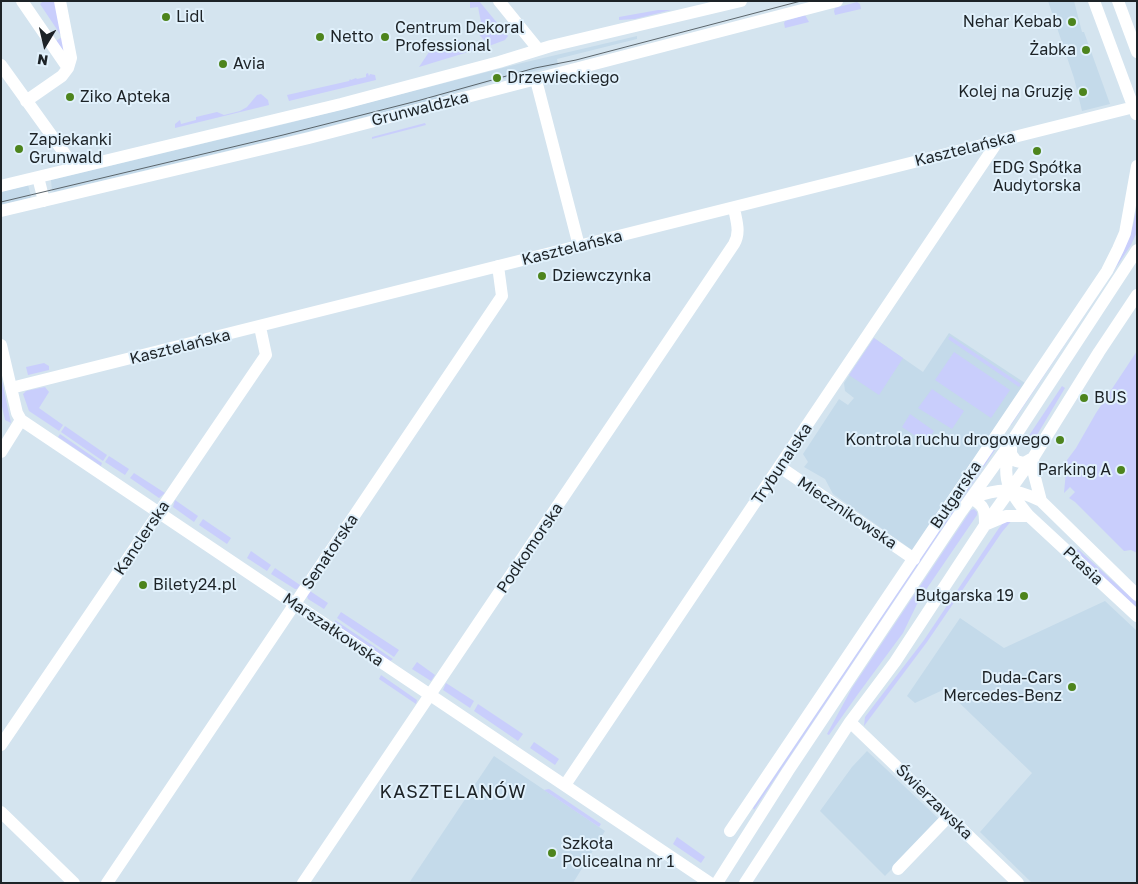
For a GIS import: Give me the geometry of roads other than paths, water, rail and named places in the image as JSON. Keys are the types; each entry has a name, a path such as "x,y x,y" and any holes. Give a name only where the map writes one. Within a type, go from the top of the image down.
{"street":[{"path":"22,1 68,68"},
{"path":"26,101 62,76 68,68 71,58 60,1"},
{"path":"499,1 538,50"},
{"name":"Grunwaldzka","path":"1,186 342,104 538,50 741,1"},
{"name":"Grunwaldzka","path":"1,211 308,138 837,1"},
{"path":"1094,1 1135,111"},
{"path":"1118,1 1137,52"},
{"path":"1,65 74,168"},
{"path":"536,80 579,246"},
{"name":"Kasztelańska","path":"11,388 998,141 1135,111"},
{"name":"Trybunalska","path":"565,785 998,141"},
{"name":"Bułgarska","path":"730,831 1112,262 1127,226 1137,166"},
{"path":"38,177 44,201"},
{"name":"Podkomorska","path":"303,883 734,244 738,231 734,208"},
{"name":"Bułgarska","path":"717,883 757,819 971,498 1011,443 1137,250"},
{"name":"Senatorska","path":"107,883 502,296 498,266"},
{"path":"745,883 850,722 895,662 985,525 1033,458 1137,295"},
{"name":"Kanclerska","path":"1,745 266,356 260,327"},
{"path":"1,345 17,413 21,420 1,452"},
{"name":"Marszałkowska","path":"21,420 710,883"},
{"path":"1011,443 1011,454 1016,461 1024,463 1033,458"},
{"name":"Ptasia","path":"1011,443 1005,465 1005,477 1018,503 1029,516 1137,616"},
{"path":"1033,458 1034,474 1041,501"},
{"name":"Miecznikowska","path":"780,467 914,559"},
{"name":"Ptasia","path":"971,498 999,489 1025,493 1041,501 1137,595"},
{"name":"Bułgarska","path":"971,498 980,503 985,512 985,525"},
{"path":"985,525 1006,516 1029,516"},
{"name":"Świerzawska","path":"850,722 1018,883"},
{"path":"743,811 757,819"},
{"path":"1,812 74,883"},
{"path":"898,870 948,817"}],"tram line":[{"path":"1,202 283,135 417,101 535,68 576,60 801,1"}],"place":[{"name":"Lidl","path":"166,17"},
{"name":"Nehar Kebab","path":"1072,22"},
{"name":"Netto","path":"320,37"},
{"name":"Centrum Dekoral Professional","path":"385,37"},
{"name":"Żabka","path":"1086,50"},
{"name":"Avia","path":"223,64"},
{"name":"Drzewieckiego","path":"497,78"},
{"name":"Kolej na Gruzję","path":"1083,92"},
{"name":"Ziko Apteka","path":"70,97"},
{"name":"Zapiekanki Grunwald","path":"19,149"},
{"name":"EDG Spółka Audytorska","path":"1037,151"},
{"name":"Dziewczynka","path":"542,276"},
{"name":"BUS","path":"1084,398"},
{"name":"Kontrola ruchu drogowego","path":"1060,440"},
{"name":"Parking A","path":"1121,470"},
{"name":"Bilety24.pl","path":"143,585"},
{"name":"Bułgarska 19","path":"1024,596"},
{"name":"Duda-Cars Mercedes-Benz","path":"1072,687"},
{"name":"Szkoła Policealna nr 1","path":"552,853"}],"district":[{"name":"KASZTELANÓW","path":"453,792"}]}
